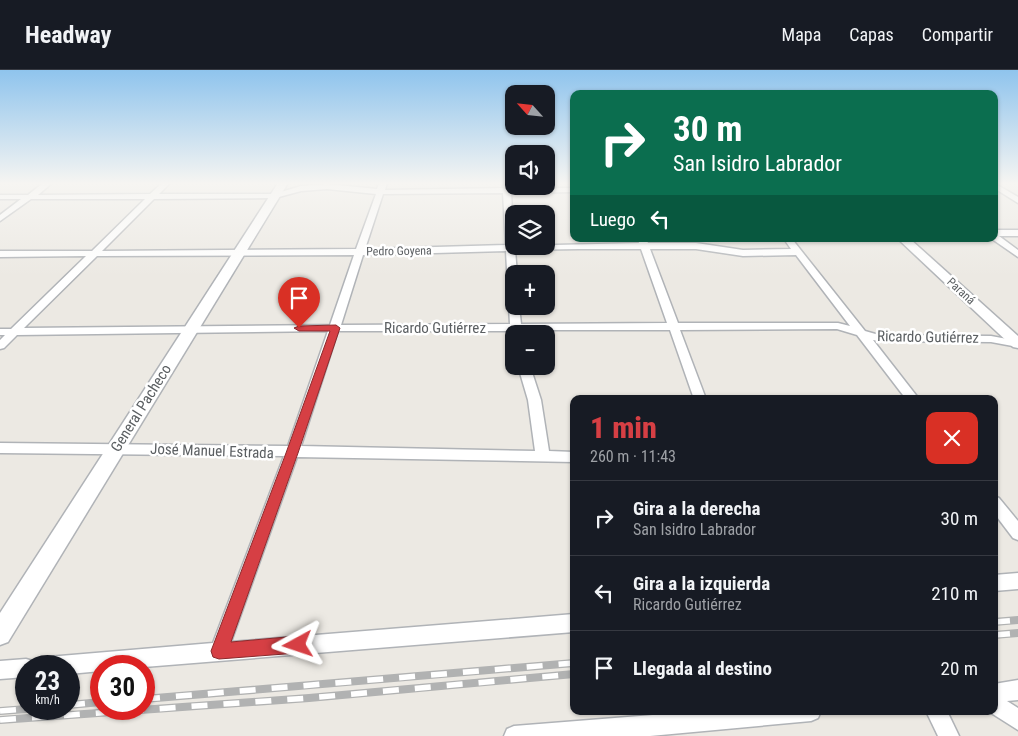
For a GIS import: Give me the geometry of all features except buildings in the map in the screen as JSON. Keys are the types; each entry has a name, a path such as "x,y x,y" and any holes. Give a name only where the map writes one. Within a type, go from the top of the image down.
{"street":[{"path":"0,346 136,214"},
{"name":"General Pacheco","path":"0,634 264,214"},
{"path":"219,651 292,453 336,328 373,214"},
{"path":"998,235 1018,233"},
{"path":"998,238 1018,254"},
{"path":"644,242 699,395"},
{"name":"Pedro Goyena","path":"555,247 644,242 696,246 743,253 798,252"},
{"path":"790,242 910,395"},
{"name":"Paraná","path":"907,242 1018,344"},
{"name":"Pedro Goyena","path":"0,254 361,252 505,249"},
{"name":"Ricardo Gutiérrez","path":"555,330 673,326 838,326 879,338 991,339 1018,344"},
{"name":"Ricardo Gutiérrez","path":"0,332 336,328 505,331"},
{"path":"528,375 537,404 543,457"},
{"name":"José Manuel Estrada","path":"0,448 116,448 292,453 570,457"},
{"path":"998,507 1018,533"},
{"path":"998,583 1018,581"},
{"path":"80,663 570,623"},
{"path":"0,670 15,669"},
{"path":"998,692 1018,690"},
{"path":"998,707 1018,720"},
{"path":"514,736 608,733 774,715"},
{"path":"938,715 949,736"}],"railway":[{"path":"998,622 1018,620"},
{"path":"998,635 1018,633"},
{"path":"155,698 570,663"},
{"path":"0,720 309,698 570,674"},
{"path":"80,704 90,703"},
{"path":"0,711 15,710"}],"route":[{"path":"298,645 219,651 336,328 299,328"}]}
